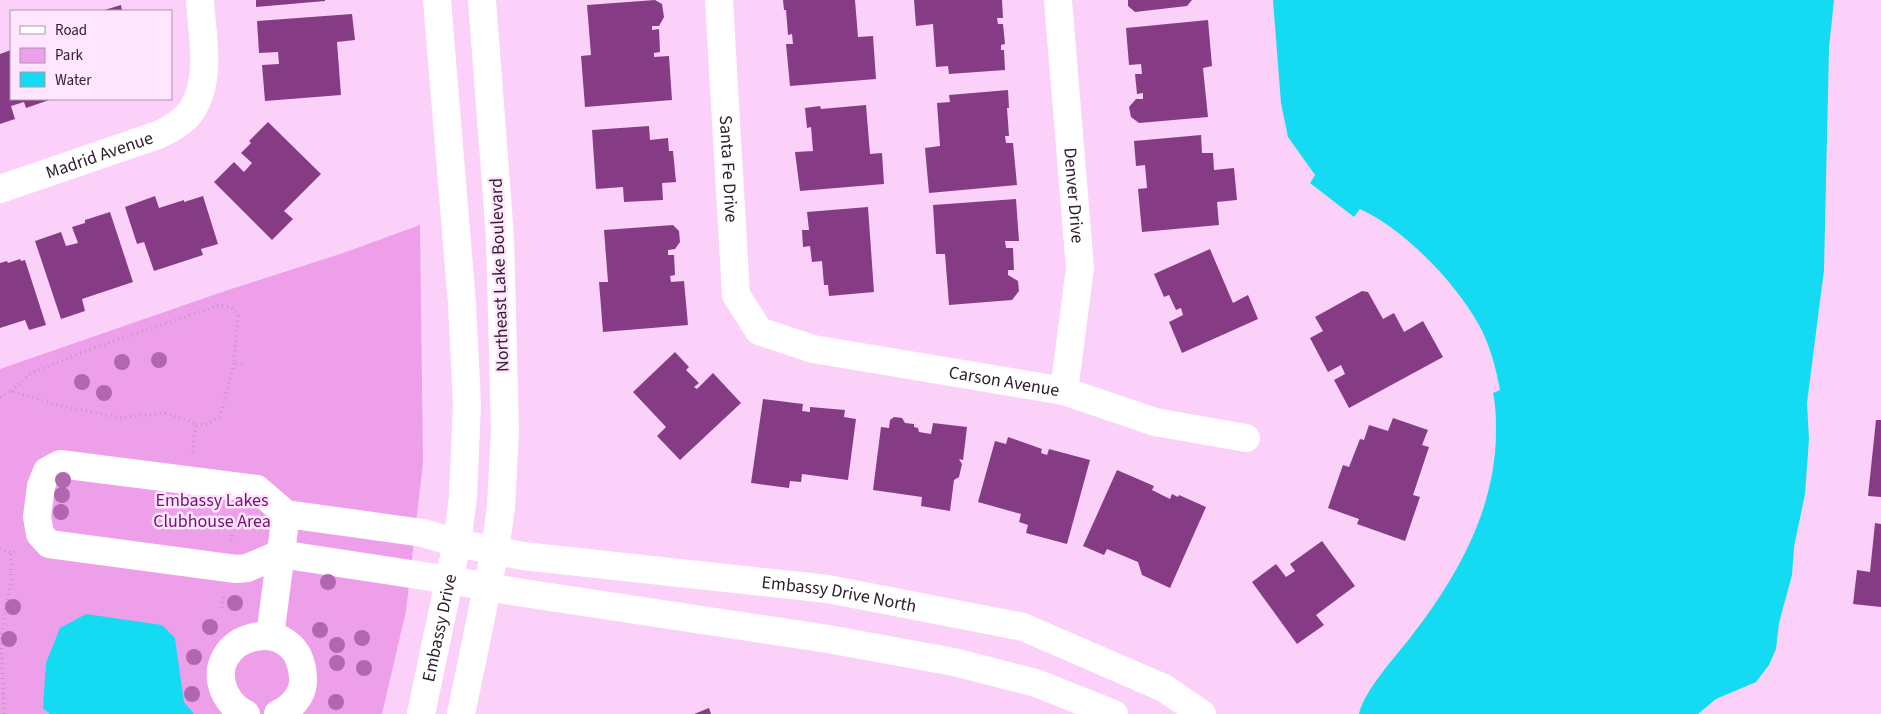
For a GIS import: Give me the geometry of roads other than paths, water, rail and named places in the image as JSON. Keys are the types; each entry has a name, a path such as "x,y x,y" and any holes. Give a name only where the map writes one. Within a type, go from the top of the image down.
{"street":[{"name":"Madrid Avenue","path":"0,189 158,135 176,126 192,110 200,91 204,72 200,0"},
{"path":"437,0 462,304 467,404 463,497 457,542"},
{"name":"Northeast Lake Boulevard","path":"482,0 500,247 505,431 501,507 495,550"},
{"name":"Santa Fe Drive","path":"719,0 736,295 759,330"},
{"name":"Denver Drive","path":"1058,0 1080,268 1064,391"},
{"name":"Carson Avenue","path":"759,330 813,349 1064,391 1154,422 1246,438"},
{"path":"270,636 280,554 286,514 257,489 60,464 47,471 41,486 37,518 40,534 49,544 236,569 247,568 280,554 828,639 954,662 1036,683 1114,714"},
{"name":"Embassy Drive North","path":"286,514 423,533 523,556 828,589 1023,627 1164,688 1202,714"},
{"name":"Embassy Drive","path":"421,714 457,542"},
{"path":"461,714 495,550"},
{"path":"246,714 240,712 229,700 222,686 222,670 228,654 239,642 254,636 270,636 284,642 296,652 303,667 303,684 298,698 286,710 278,714"}],"water":[{"path":"1273,0 1834,0 1829,48 1824,270 1807,403 1809,439 1805,494 1794,547 1792,575 1779,623 1776,649 1769,665 1756,682 1716,699 1698,714 1359,714 1373,685 1443,592 1470,543 1489,490 1496,434 1493,393 1500,390 1497,373 1483,333 1469,309 1443,275 1411,243 1377,218 1360,209 1354,217 1310,183 1315,175 1288,137 1281,103"},
{"path":"86,614 162,625 175,638 184,702 194,714 50,714 43,708 46,663 60,628"}],"park label":[{"name":"Embassy Lakes Clubhouse Area","path":"212,510"}]}
